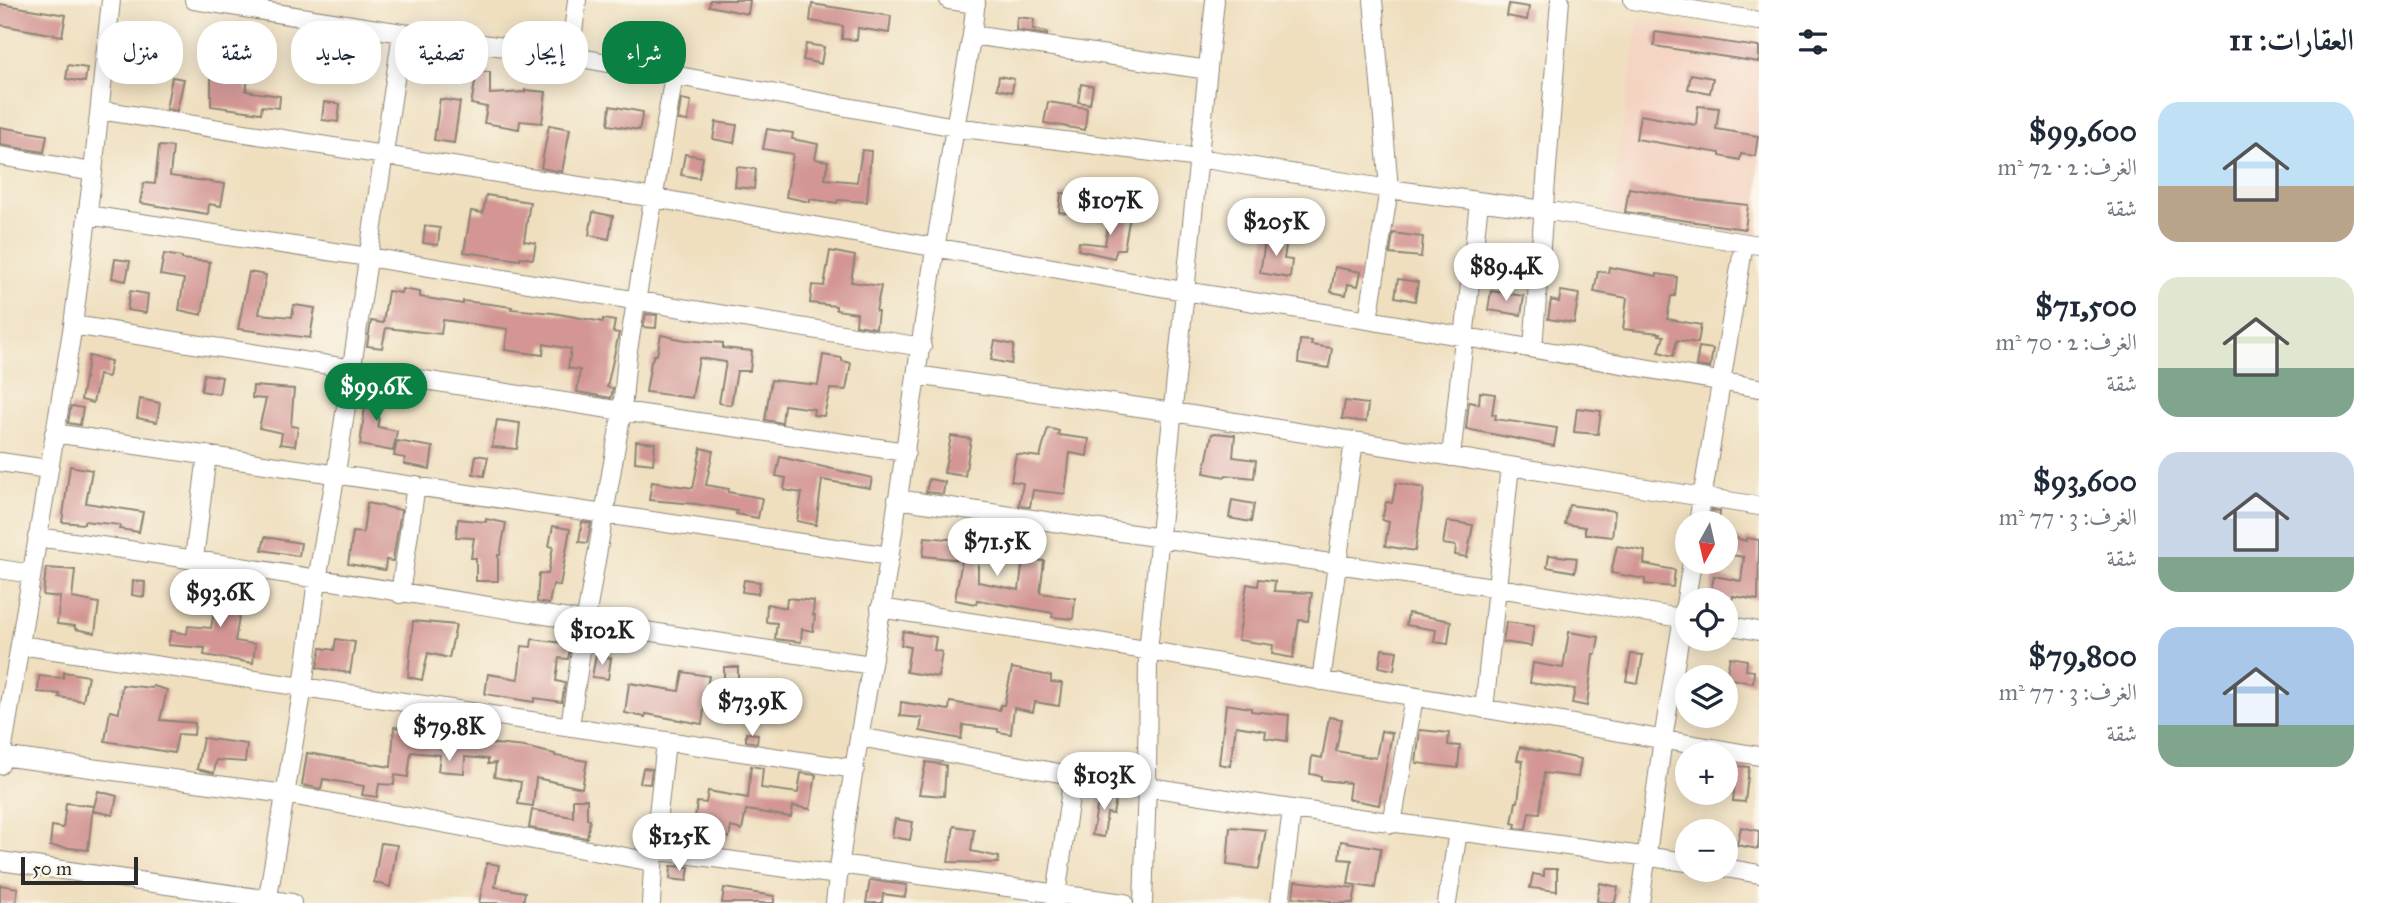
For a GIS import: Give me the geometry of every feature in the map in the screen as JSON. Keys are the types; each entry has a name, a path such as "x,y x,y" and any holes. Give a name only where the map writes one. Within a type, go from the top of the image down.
{"street":[{"path":"111,0 73,325 20,645 7,676 1,761 285,794 653,856 839,869 1056,898 1124,903"},
{"path":"194,0 271,6 395,32"},
{"path":"574,21 577,0"},
{"path":"835,903 859,737 906,452 935,247 972,35 976,2 949,0"},
{"path":"1143,903 1148,651 1215,0"},
{"path":"1368,320 1388,189 1373,0"},
{"path":"1533,348 1560,0"},
{"path":"1633,0 1716,7 1759,21"},
{"path":"972,35 1208,70"},
{"path":"686,77 955,127 1199,158 1751,244 1722,383 1700,511"},
{"path":"267,901 303,687 317,580 336,473 395,80"},
{"path":"570,726 622,411 627,356 673,84"},
{"path":"100,110 655,198 1759,388"},
{"path":"0,156 93,172"},
{"path":"1451,457 1479,202"},
{"path":"87,215 368,257 922,347"},
{"path":"73,325 622,411 906,452"},
{"path":"916,375 1173,412 1759,506"},
{"path":"54,433 890,556"},
{"path":"1321,681 1354,441"},
{"path":"194,559 207,455"},
{"path":"0,462 48,469"},
{"path":"1484,709 1510,466"},
{"path":"400,594 416,485"},
{"path":"897,499 1335,566 1499,588 1675,617"},
{"path":"37,537 194,559 585,624 872,666"},
{"path":"0,569 32,573"},
{"path":"880,608 1759,756"},
{"path":"1738,627 1759,631"},
{"path":"20,645 855,769"},
{"path":"1640,903 1663,739 1679,651"},
{"path":"1392,824 1414,698"},
{"path":"859,737 1073,775 1292,809 1675,860"},
{"path":"651,903 653,856 666,742"},
{"path":"1056,898 1073,775"},
{"path":"1280,903 1292,809"},
{"path":"1447,903 1458,831"},
{"path":"0,861 292,903"},
{"path":"1738,871 1759,874"}],"shaded area":[{"path":"1639,20 1759,38 1759,235 1609,212"}],"building":[{"path":"710,0 750,0 748,14 709,6"},
{"path":"0,4 66,15 62,36 0,25"},
{"path":"812,4 891,16 889,33 858,28 857,40 842,39 843,26 810,21"},
{"path":"1509,4 1529,7 1527,20 1507,16"},
{"path":"1017,17 1034,19 1033,29 1047,32 1047,35 1016,30"},
{"path":"1655,32 1759,47 1759,62 1654,46"},
{"path":"806,44 824,47 821,64 803,60"},
{"path":"68,65 87,68 85,82 66,79"},
{"path":"488,72 490,94 525,90 546,92 542,123 520,121 519,129 484,123 487,107 471,104 475,84 488,84"},
{"path":"1691,74 1713,78 1710,93 1688,89"},
{"path":"999,76 1014,79 1012,92 997,89"},
{"path":"171,84 183,84 177,111 166,109"},
{"path":"211,84 247,84 246,91 280,96 279,108 262,106 261,113 211,106"},
{"path":"1081,84 1093,86 1090,104 1078,102"},
{"path":"440,99 460,102 454,143 434,140"},
{"path":"681,99 691,101 688,121 678,120"},
{"path":"324,102 340,104 338,122 322,120"},
{"path":"1048,102 1087,108 1085,130 1044,123"},
{"path":"610,106 643,112 639,130 608,125"},
{"path":"1698,106 1719,108 1716,129 1758,136 1755,156 1741,154 1740,160 1720,156 1720,153 1636,139 1640,115 1696,125"},
{"path":"716,122 737,125 734,143 713,139"},
{"path":"549,125 570,129 562,172 541,168"},
{"path":"0,127 47,135 44,152 0,145"},
{"path":"767,129 793,133 792,139 818,144 815,159 828,161 825,179 857,182 862,150 871,151 867,202 838,200 837,203 810,199 810,202 786,197 793,154 763,149"},
{"path":"159,146 173,147 170,176 225,184 221,206 209,204 208,214 140,203 144,183 155,184"},
{"path":"685,154 703,157 699,178 681,175"},
{"path":"737,167 756,169 754,189 735,187"},
{"path":"1629,188 1748,205 1745,229 1625,212"},
{"path":"1061,193 1078,195 1076,214 1059,212"},
{"path":"486,195 530,202 524,241 536,243 533,259 520,257 520,260 464,252 471,211 483,213"},
{"path":"593,212 613,216 609,239 589,235"},
{"path":"1110,212 1130,216 1124,249 1117,249 1114,258 1078,250 1079,242 1105,245"},
{"path":"425,226 440,228 438,245 423,243"},
{"path":"1393,233 1423,237 1421,257 1390,254"},
{"path":"1266,235 1287,239 1284,259 1292,260 1290,278 1260,273"},
{"path":"830,251 855,256 851,282 881,286 876,328 856,325 857,313 836,310 836,306 810,303 812,285 824,286"},
{"path":"164,254 210,262 202,315 179,310 184,279 160,275"},
{"path":"115,259 130,261 126,281 112,278"},
{"path":"1335,267 1361,272 1358,286 1348,284 1346,295 1331,292"},
{"path":"1609,267 1677,277 1675,296 1671,296 1667,319 1701,325 1698,343 1677,340 1673,356 1659,352 1664,336 1659,335 1660,333 1623,329 1627,298 1594,292 1598,271 1608,273"},
{"path":"249,272 266,275 259,314 292,317 294,305 315,308 310,338 238,329"},
{"path":"1398,279 1418,282 1415,301 1395,297"},
{"path":"402,289 420,292 420,297 463,304 463,301 490,304 603,322 603,319 615,321 613,332 619,333 607,387 613,388 611,398 577,392 580,370 568,368 571,349 544,344 543,355 505,350 508,329 443,320 441,334 386,328 382,348 367,346 371,321 383,323 388,291 401,293"},
{"path":"130,291 148,294 146,313 127,310"},
{"path":"1491,291 1524,296 1521,315 1488,310"},
{"path":"1561,291 1579,294 1574,323 1548,319 1551,300 1559,302"},
{"path":"646,314 657,315 656,328 643,327"},
{"path":"661,335 723,343 723,348 752,351 750,371 737,371 731,405 719,403 726,362 699,358 692,398 646,392 651,362 654,355 657,355"},
{"path":"1300,340 1312,341 1311,345 1332,348 1329,368 1298,363"},
{"path":"995,341 1014,345 1011,364 991,360"},
{"path":"1699,347 1713,349 1710,368 1696,366"},
{"path":"823,355 842,358 842,361 851,363 846,390 830,389 824,416 813,415 814,409 784,405 782,423 765,420 771,380 818,385"},
{"path":"89,356 111,361 108,377 99,375 93,403 81,400"},
{"path":"204,374 222,377 219,394 201,391"},
{"path":"368,383 382,385 378,427 397,431 393,451 360,445"},
{"path":"253,386 294,389 291,426 298,427 295,446 280,444 282,433 259,428 266,399 252,398"},
{"path":"1480,392 1495,394 1492,414 1496,415 1495,419 1557,428 1554,446 1466,429 1469,402 1479,404"},
{"path":"140,399 160,403 157,422 137,418"},
{"path":"1345,401 1368,404 1366,422 1342,419"},
{"path":"71,406 83,408 80,425 68,423"},
{"path":"1577,408 1601,411 1598,434 1574,432"},
{"path":"497,420 520,423 517,449 492,447"},
{"path":"1048,428 1059,431 1058,435 1089,439 1087,456 1070,453 1065,494 1033,490 1030,507 1019,506 1023,483 1011,481 1016,454 1040,457"},
{"path":"1212,434 1235,435 1233,457 1256,460 1254,478 1204,473"},
{"path":"951,436 971,439 965,476 944,473"},
{"path":"397,441 433,447 430,469 404,464 405,458 394,456"},
{"path":"636,441 655,443 653,464 635,462"},
{"path":"701,448 713,451 706,485 762,498 758,518 736,514 737,511 696,504 649,500 652,482 693,488"},
{"path":"476,455 488,457 484,476 473,474"},
{"path":"780,457 872,478 870,488 822,480 816,525 797,521 802,493 784,490 786,478 776,476"},
{"path":"70,466 92,470 86,503 143,512 139,532 119,529 120,525 84,521 84,524 62,522"},
{"path":"929,479 945,482 943,494 926,492"},
{"path":"1396,483 1424,488 1415,551 1385,546 1389,522 1382,520 1386,502 1392,503"},
{"path":"1232,500 1254,504 1251,522 1229,518"},
{"path":"367,503 401,510 393,561 386,560 385,570 348,564 353,532 363,533"},
{"path":"1569,505 1615,511 1612,537 1585,534 1585,527 1565,524"},
{"path":"458,519 486,522 486,519 506,523 498,555 498,581 476,581 476,558 471,558 474,538 456,537"},
{"path":"1447,521 1473,525 1467,557 1455,555 1456,546 1443,544"},
{"path":"582,522 591,523 587,543 579,542"},
{"path":"553,526 570,529 560,586 553,584 549,604 537,602 539,574 548,574 553,547 549,546"},
{"path":"265,537 301,543 299,556 262,550"},
{"path":"925,537 992,540 990,560 978,559 978,582 1019,590 1023,559 1044,561 1040,593 1075,598 1073,619 1052,617 1053,613 977,600 976,604 955,600 962,560 923,556"},
{"path":"1738,539 1759,540 1758,600 1738,597 1738,588 1712,588 1714,576 1741,581 1744,557 1738,556"},
{"path":"1617,546 1645,551 1644,564 1675,570 1673,587 1645,584 1645,579 1611,573"},
{"path":"1549,555 1577,558 1575,572 1547,567"},
{"path":"46,568 75,570 72,598 99,603 95,633 75,629 75,626 57,624 60,597 43,595"},
{"path":"223,578 235,580 234,587 244,589 235,641 255,644 253,663 204,655 205,648 168,645 171,631 187,634 188,626 211,628"},
{"path":"1259,579 1275,581 1274,591 1312,593 1308,621 1299,620 1293,658 1272,654 1273,645 1238,640 1247,584 1258,586"},
{"path":"744,580 760,582 758,594 742,592"},
{"path":"133,581 145,582 144,597 132,595"},
{"path":"787,598 814,601 813,631 802,629 801,642 775,639 777,623 766,622 767,604 786,608"},
{"path":"1408,613 1451,621 1448,644 1434,642 1436,630 1406,625"},
{"path":"413,621 456,625 449,658 428,653 422,680 408,677"},
{"path":"1506,622 1534,626 1531,646 1503,642"},
{"path":"903,631 936,637 934,650 942,652 938,677 906,672 910,647 901,645"},
{"path":"1569,632 1599,637 1596,654 1593,654 1587,706 1572,703 1575,689 1530,683 1533,663 1563,668"},
{"path":"336,639 355,642 350,673 317,668 321,648 334,650"},
{"path":"532,639 571,644 568,659 559,658 556,681 565,683 562,702 535,698 534,702 485,694 488,674 518,679 522,646 531,647"},
{"path":"1382,649 1397,651 1394,670 1379,667"},
{"path":"1631,654 1643,655 1638,683 1626,681"},
{"path":"596,655 611,658 608,679 592,677"},
{"path":"1730,657 1747,660 1746,670 1754,671 1753,683 1738,680 1738,665 1728,665"},
{"path":"724,667 738,667 738,680 724,680"},
{"path":"1012,668 1051,676 1051,682 1062,683 1059,706 1035,702 1033,712 1014,708 1011,734 998,732 998,729 963,725 961,739 920,731 922,718 900,716 901,702 949,710 950,702 1000,710 1000,705 1004,705"},
{"path":"64,672 88,676 83,701 59,697 60,694 38,692 39,676 63,678"},
{"path":"683,672 709,676 702,724 625,713 629,683 679,691"},
{"path":"122,685 153,686 167,690 160,720 195,723 194,735 178,734 174,753 105,741 110,711 119,713"},
{"path":"1226,704 1251,708 1251,711 1289,715 1287,741 1265,738 1266,731 1236,726 1230,766 1219,764"},
{"path":"1329,717 1342,719 1336,751 1376,758 1381,731 1392,733 1379,805 1348,799 1350,783 1321,780 1321,776 1310,774 1312,756 1322,758"},
{"path":"444,722 473,726 469,747 496,744 525,747 555,756 587,761 582,788 536,778 533,806 518,804 521,782 494,777 496,763 488,764 488,759 465,757 464,773 438,771 440,755 411,752 408,777 395,775 394,785 379,784 377,797 362,795 364,786 323,779 321,789 302,785 307,753 391,767 394,727 415,729 414,734 443,738"},
{"path":"1420,730 1449,733 1448,745 1460,746 1458,768 1416,763"},
{"path":"746,733 758,734 757,743 746,741"},
{"path":"203,738 247,744 245,762 216,760 214,773 197,769"},
{"path":"1520,747 1581,759 1578,777 1544,773 1540,813 1529,812 1526,829 1515,828 1516,824 1512,823 1518,802 1523,761 1517,760"},
{"path":"926,762 946,765 944,796 919,794"},
{"path":"751,766 763,768 761,788 798,793 801,773 816,775 810,809 793,806 791,817 746,810 742,830 731,827 729,838 693,833 697,802 706,803 708,791 748,798"},
{"path":"1738,766 1749,767 1745,802 1738,801"},
{"path":"643,768 652,769 650,784 640,783"},
{"path":"98,791 117,796 113,815 93,811"},
{"path":"1100,791 1117,794 1113,814 1107,813 1104,837 1092,835"},
{"path":"573,799 587,799 587,819 590,820 587,838 529,828 532,810 573,817"},
{"path":"66,803 93,806 88,850 50,846 52,826 63,828"},
{"path":"895,819 913,822 910,840 892,837"},
{"path":"954,826 974,829 971,851 999,857 998,863 948,862"},
{"path":"1230,827 1266,830 1259,869 1227,865"},
{"path":"1741,827 1759,831 1758,849 1738,845"},
{"path":"1341,841 1381,848 1375,888 1348,884 1352,860 1339,859"},
{"path":"381,843 397,845 390,887 374,882"},
{"path":"487,863 499,865 495,887 525,892 523,903 479,903"},
{"path":"671,866 689,867 687,881 670,879"},
{"path":"1544,869 1557,869 1557,891 1530,888 1533,874 1544,876"},
{"path":"870,880 907,885 905,897 883,894 882,903 866,903"},
{"path":"1295,881 1356,888 1353,903 1331,903 1293,897"},
{"path":"1600,883 1618,887 1615,903 1597,901"},
{"path":"0,885 18,888 16,903 0,903"},
{"path":"724,888 774,896 774,903 722,903"}]}
